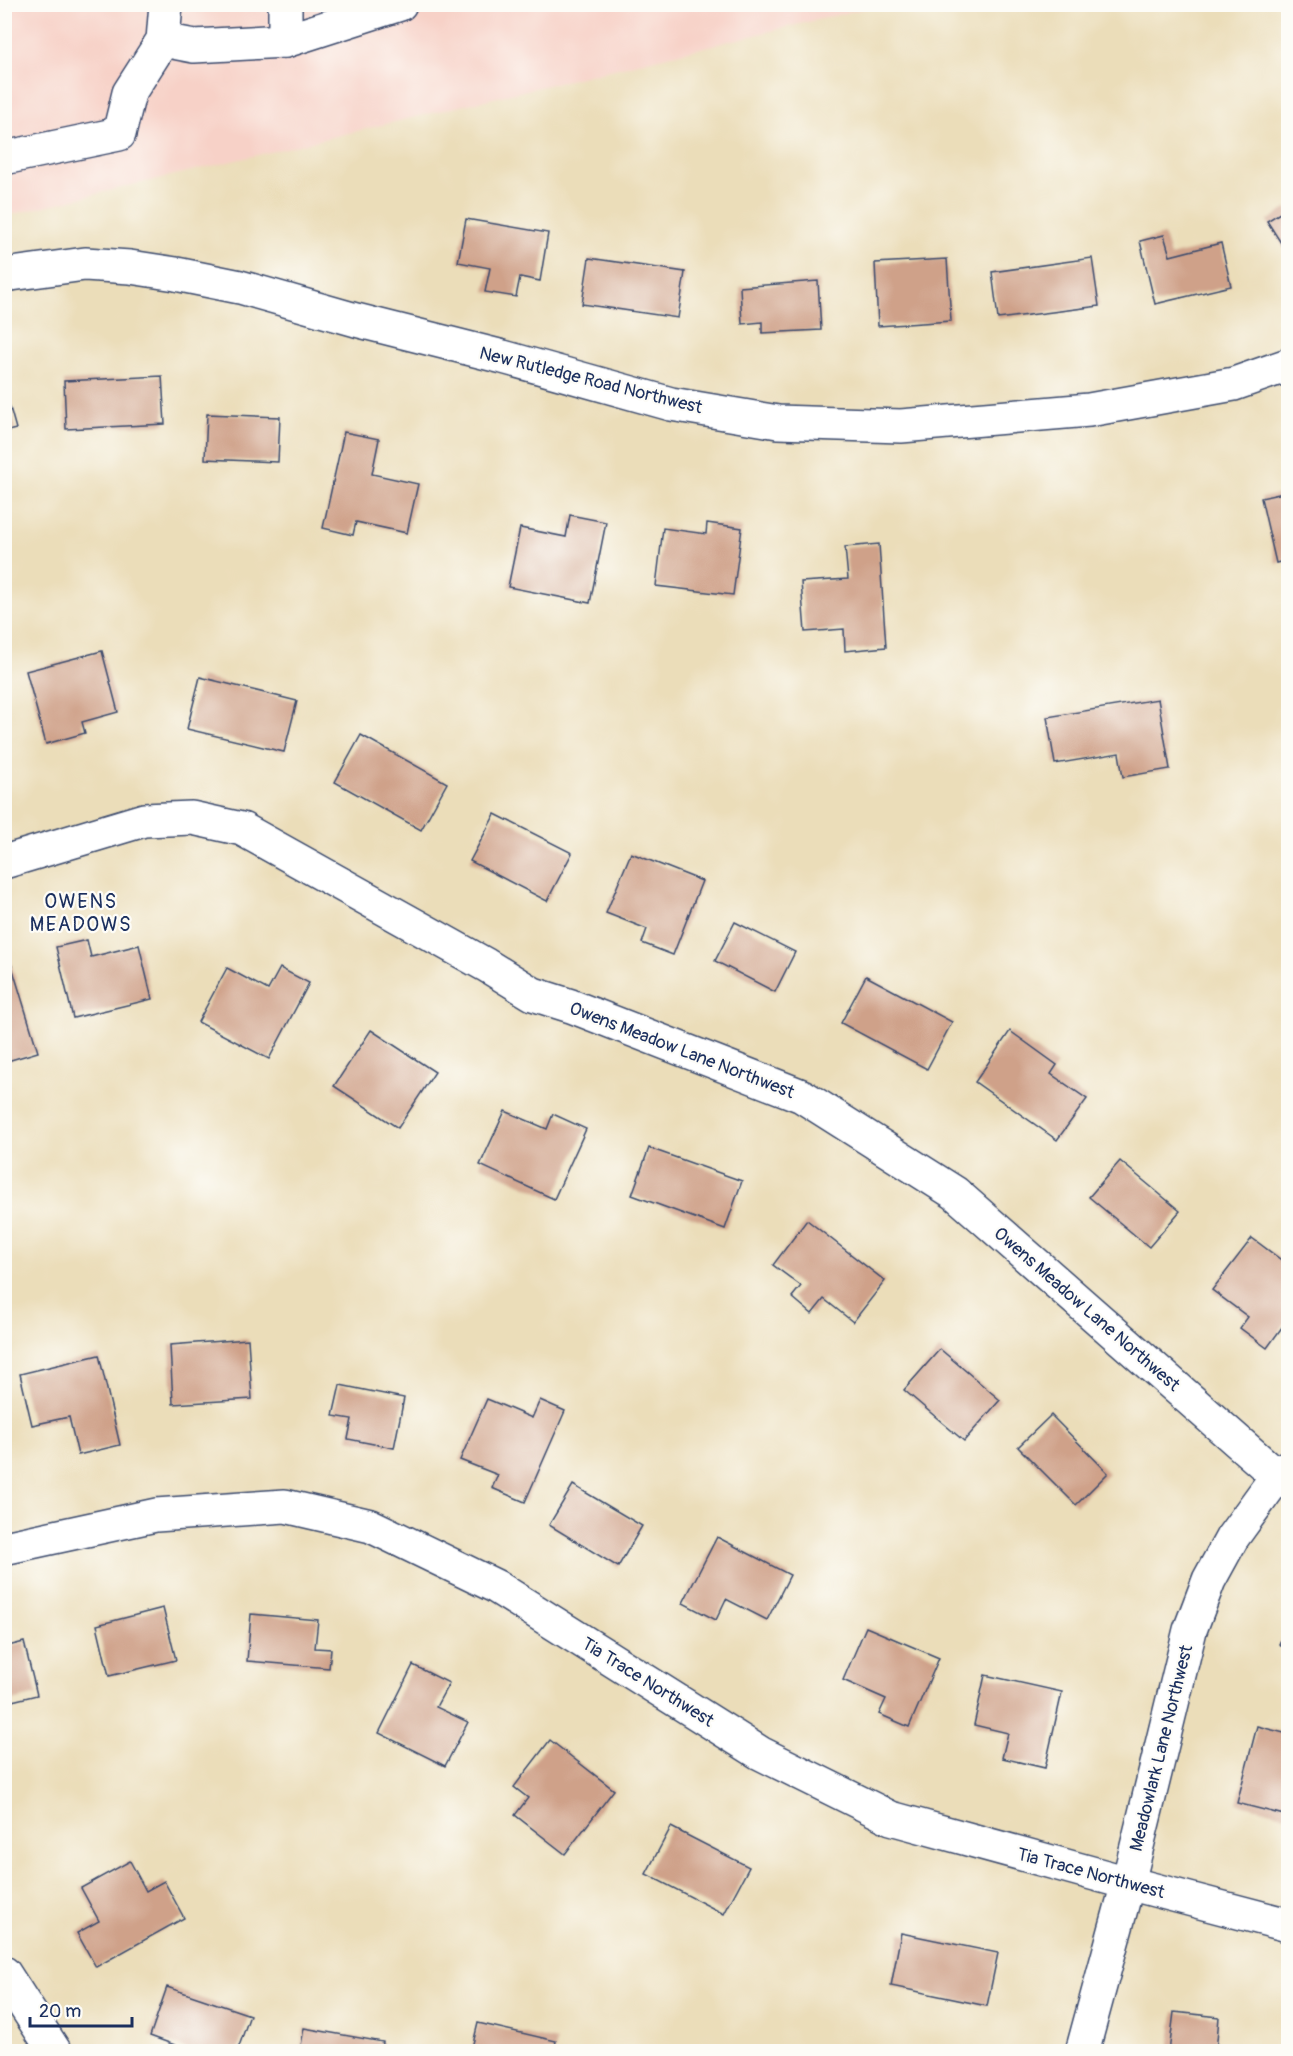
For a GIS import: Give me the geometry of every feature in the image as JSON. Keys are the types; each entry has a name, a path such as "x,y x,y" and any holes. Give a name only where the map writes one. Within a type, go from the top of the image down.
{"street":[{"path":"4,158 119,134 129,93 164,40 166,4"},
{"path":"285,4 285,41"},
{"path":"164,40 194,46 285,41 387,7"},
{"name":"New Rutledge Road Northwest","path":"4,275 85,264 130,267 176,274 240,287 671,404 778,422 901,426 1089,410 1234,384 1288,365"},
{"name":"Owens Meadow Lane Northwest","path":"4,862 144,820 192,818 242,829 486,965 533,994 571,1006 802,1096 955,1193 1283,1472"},
{"name":"Meadowlark Lane Northwest","path":"1082,2052 1128,1883 1190,1630 1209,1580 1232,1538 1283,1472"},
{"name":"Tia Trace Northwest","path":"4,1548 156,1515 285,1506 372,1526 495,1586 760,1753 886,1816 1288,1925"},
{"path":"4,1973 55,2052"}],"shaded area":[{"path":"5,4 879,5 5,216"}],"building":[{"path":"1288,208 1288,254 1267,221"},
{"path":"466,219 548,233 540,281 520,277 516,297 485,292 490,268 458,262"},
{"path":"1164,235 1170,256 1221,243 1231,286 1155,304 1140,241"},
{"path":"589,258 685,272 678,318 582,304"},
{"path":"1092,258 1099,306 998,319 992,272"},
{"path":"947,259 951,321 878,326 875,263"},
{"path":"818,281 821,330 762,333 762,322 742,324 740,287"},
{"path":"162,376 165,424 66,429 64,381"},
{"path":"4,386 16,429 4,432"},
{"path":"207,414 280,417 278,462 205,459"},
{"path":"344,432 379,439 372,474 418,484 407,533 356,522 353,535 323,528"},
{"path":"1288,492 1288,560 1276,563 1261,498"},
{"path":"570,515 606,522 590,603 508,587 520,528 566,537"},
{"path":"707,523 742,528 733,595 656,586 663,528 706,534"},
{"path":"879,544 886,647 845,651 844,629 805,632 801,582 848,579 845,547"},
{"path":"102,651 118,712 82,722 85,733 46,744 26,671"},
{"path":"200,677 297,701 284,752 187,729"},
{"path":"1158,699 1170,769 1123,777 1119,753 1055,764 1047,717"},
{"path":"361,735 447,783 421,830 335,782"},
{"path":"495,814 572,853 547,901 470,861"},
{"path":"631,853 702,881 673,955 642,943 647,929 606,913"},
{"path":"735,922 795,952 775,992 715,961"},
{"path":"87,940 91,957 139,945 152,999 73,1018 56,947"},
{"path":"9,957 38,1052 4,1062 4,959"},
{"path":"227,968 268,990 280,968 309,983 269,1059 198,1022"},
{"path":"866,976 952,1022 927,1069 841,1023"},
{"path":"371,1030 435,1072 398,1128 334,1086"},
{"path":"1010,1031 1057,1065 1051,1074 1087,1099 1057,1140 975,1082"},
{"path":"505,1111 547,1129 553,1114 586,1129 554,1199 480,1165"},
{"path":"649,1148 742,1181 725,1229 632,1195"},
{"path":"1120,1161 1180,1211 1149,1247 1089,1197"},
{"path":"807,1220 885,1281 853,1322 824,1299 812,1314 792,1297 801,1286 773,1265"},
{"path":"1252,1238 1288,1265 1288,1319 1267,1348 1240,1328 1248,1317 1212,1290"},
{"path":"248,1339 252,1399 173,1404 170,1345"},
{"path":"940,1349 1000,1400 964,1441 904,1390"},
{"path":"99,1355 120,1445 78,1455 69,1417 32,1425 20,1374"},
{"path":"340,1385 404,1398 394,1448 348,1439 352,1419 333,1416"},
{"path":"487,1399 532,1418 540,1400 565,1411 525,1502 492,1488 498,1475 460,1460"},
{"path":"1051,1415 1108,1473 1076,1505 1018,1447"},
{"path":"573,1485 642,1526 618,1567 549,1525"},
{"path":"717,1537 790,1575 767,1620 726,1599 716,1620 683,1603"},
{"path":"163,1608 176,1660 109,1676 97,1625"},
{"path":"251,1614 318,1620 315,1648 331,1649 329,1668 247,1661"},
{"path":"1288,1626 1288,1649 1279,1644"},
{"path":"866,1627 939,1658 909,1727 879,1714 886,1699 843,1680"},
{"path":"24,1642 37,1695 4,1703 4,1647"},
{"path":"413,1665 449,1683 436,1707 468,1722 445,1766 379,1733"},
{"path":"985,1675 1062,1692 1045,1768 1002,1758 1008,1733 974,1725"},
{"path":"1257,1726 1288,1734 1288,1816 1237,1803"},
{"path":"550,1740 614,1790 565,1854 515,1815 528,1798 514,1787"},
{"path":"671,1827 749,1867 724,1914 646,1874"},
{"path":"130,1861 146,1891 164,1881 184,1918 96,1967 77,1933 99,1921 81,1888"},
{"path":"901,1933 998,1953 987,2006 891,1986"},
{"path":"167,1987 250,2015 237,2052 194,2052 150,2036"},
{"path":"1174,2012 1219,2017 1216,2052 1169,2052"},
{"path":"478,2023 556,2041 554,2052 471,2052"},
{"path":"304,2028 383,2042 381,2052 300,2052"}],"district":[{"name":"OWENS MEADOWS","path":"81,912"}]}
